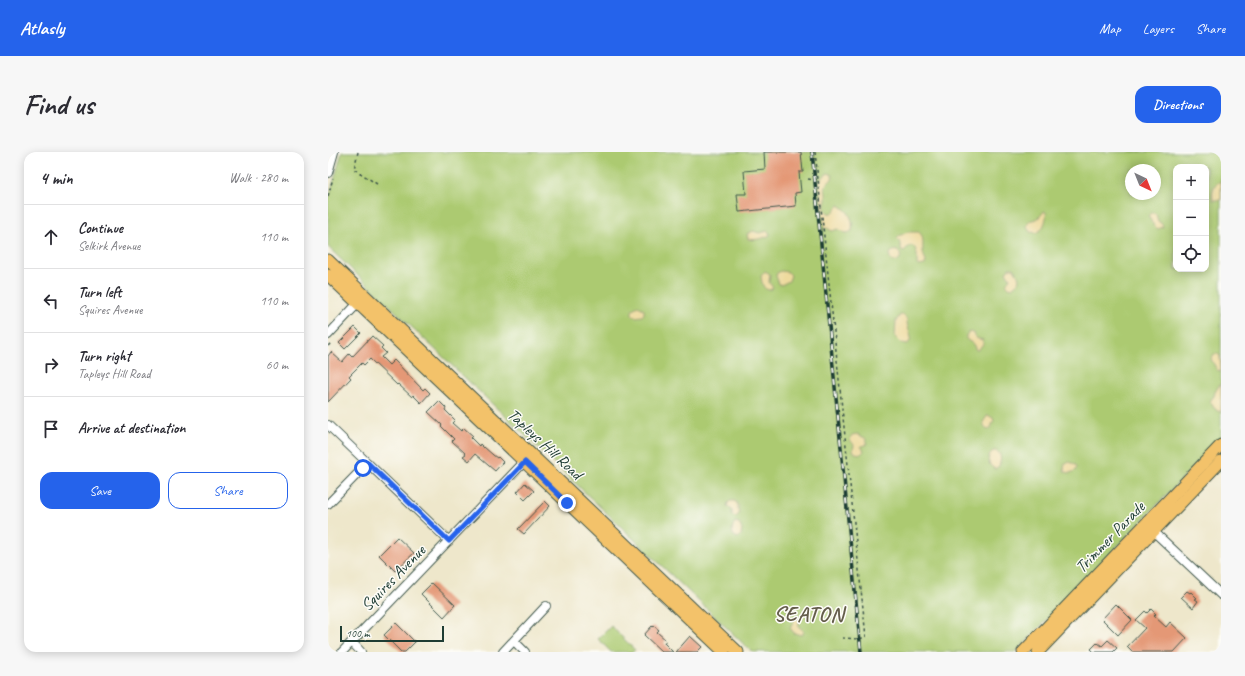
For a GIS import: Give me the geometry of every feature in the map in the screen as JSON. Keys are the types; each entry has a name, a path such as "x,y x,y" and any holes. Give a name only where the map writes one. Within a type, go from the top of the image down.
{"main road":[{"name":"Tapleys Hill Road","path":"328,260 362,299 528,458 720,651"},
{"name":"Tapleys Hill Road","path":"328,275 362,299"},
{"name":"Trimmer Parade","path":"1038,652 1150,528 1221,445"},
{"name":"Tapleys Hill Road","path":"528,458 575,495 738,652"},
{"name":"Trimmer Parade","path":"1023,652 1221,461"}],"street":[{"path":"328,173 334,152"},
{"path":"328,335 362,299"},
{"path":"328,425 449,541"},
{"name":"Squires Avenue","path":"342,652 528,458"},
{"path":"328,504 368,463"},
{"path":"1150,528 1221,595"},
{"path":"503,652 546,606"},
{"path":"514,641 525,652"},
{"path":"352,642 362,652"}],"path":[{"path":"358,152 354,169 377,184"},
{"path":"815,152 866,637 843,638"},
{"path":"808,179 818,179"}],"green space":[{"path":"342,152 1221,152 1221,438 1016,652 752,652 328,247 328,201"},
{"path":"611,626 635,650 633,652 611,652 598,639"}],"sand":[{"path":"828,173 831,175 832,179 825,189 825,210 828,213 833,213 839,205 846,210 852,223 852,231 848,233 838,229 832,231 827,228 824,229 819,181"},
{"path":"1221,181 1221,200 1213,200 1213,189 1218,182"},
{"path":"1044,211 1046,212 1046,218 1042,229 1037,233 1030,232 1027,227 1029,221 1039,217"},
{"path":"1151,213 1156,214 1158,221 1163,227 1158,229 1155,227 1148,216"},
{"path":"753,231 760,233 767,231 770,235 759,239 748,239 747,234"},
{"path":"907,232 919,232 921,234 923,239 923,254 926,261 925,265 917,265 917,254 913,246 909,246 904,251 901,250 901,243 897,239 899,236"},
{"path":"895,250 899,252 901,256 899,260 895,262 891,260 889,256 891,252"},
{"path":"1009,268 1014,268 1019,278 1018,283 1012,288 1008,286 1007,283 1010,278 1006,272"},
{"path":"765,271 770,274 769,282 773,288 770,290 765,289 762,283 761,276"},
{"path":"781,271 788,272 791,275 789,281 781,285 779,284 776,276 777,273"},
{"path":"638,306 644,309 644,314 642,316 635,317 632,315 632,311"},
{"path":"900,315 903,315 907,319 911,338 908,344 901,343 895,337 896,321"},
{"path":"970,332 974,333 976,338 983,340 983,344 978,350 976,350 973,344 966,339 966,335"},
{"path":"1214,354 1218,354 1220,356 1221,371 1217,370 1211,359"},
{"path":"1220,384 1221,411 1219,412 1214,408 1210,401"},
{"path":"988,415 993,418 994,421 991,424 991,428 988,430 985,428 983,422"},
{"path":"857,434 865,438 867,441 866,445 861,446 864,451 861,454 855,453 853,450 854,445 850,439 852,435"},
{"path":"993,451 997,451 1001,458 999,466 995,469 990,465 988,460 989,455"},
{"path":"1069,462 1075,464 1077,467 1075,471 1070,473 1065,472 1064,468 1065,463"},
{"path":"730,501 735,501 738,505 739,514 736,517 732,516 732,510 727,506"},
{"path":"735,522 739,523 742,530 741,535 738,538 732,533"},
{"path":"795,617 800,620 798,626 804,631 801,635 794,633 790,628"}],"building":[{"path":"764,152 801,152 803,172 799,172 801,192 795,193 796,206 739,212 737,194 746,194 744,171 765,169"},
{"path":"355,327 361,333 345,349 339,343"},
{"path":"372,336 383,346 381,348 386,353 381,357 389,365 394,360 423,390 425,388 430,393 421,403 413,395 412,397 398,384 397,385 370,359 364,365 362,363 349,376 351,378 328,402 328,356 331,352 342,362 349,354 352,357"},
{"path":"439,401 446,408 445,410 455,420 452,423 461,431 464,428 473,436 471,438 479,446 480,444 503,462 495,471 475,454 469,461 463,456 466,454 452,441 454,439 441,426 442,425 428,412"},
{"path":"525,483 534,491 525,500 517,492"},
{"path":"545,501 550,506 524,534 518,529"},
{"path":"397,537 414,553 395,571 379,555"},
{"path":"432,583 455,605 444,617 421,594"},
{"path":"1187,591 1190,593 1191,592 1197,598 1195,599 1198,601 1193,608 1181,597"},
{"path":"1116,604 1132,620 1118,635 1102,619"},
{"path":"1151,609 1156,614 1154,616 1166,627 1170,622 1187,638 1174,652 1132,652 1127,647 1145,628 1136,620 1145,611 1147,613"},
{"path":"396,623 415,642 405,652 401,652 384,635"},
{"path":"652,626 659,630 657,632 666,640 664,643 673,652 662,652 644,635"},
{"path":"690,636 702,647 697,652 676,652"},
{"path":"1108,640 1117,648 1113,652 1094,652 1091,649 1097,643 1102,646"}],"railway":[{"path":"812,152 861,652"}],"district":[{"name":"SEATON","path":"809,614"}],"route":[{"path":"363,468 368,463 449,541 525,462 567,503"}]}
